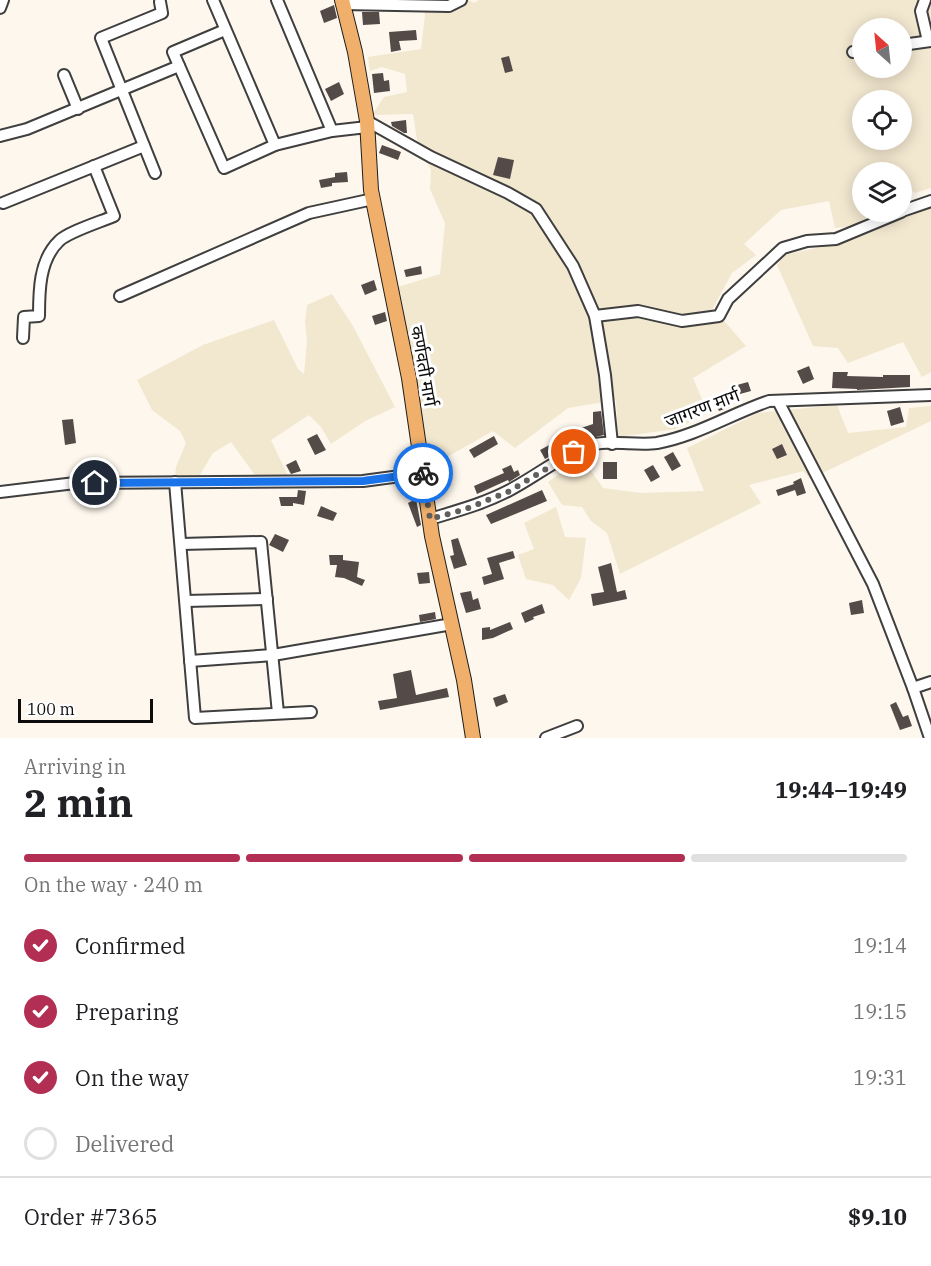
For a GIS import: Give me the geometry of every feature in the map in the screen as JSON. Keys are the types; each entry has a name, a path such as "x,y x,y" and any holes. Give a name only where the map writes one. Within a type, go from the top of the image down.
{"main road":[{"name":"कर्णवती मार्ग","path":"343,2 355,52 367,124 373,199 409,378 430,519 464,680 472,738"}],"street":[{"path":"0,8 3,0"},
{"path":"213,0 275,145"},
{"path":"277,0 332,131"},
{"path":"343,2 449,6 461,0"},
{"path":"912,44 929,41 921,11 925,0"},
{"path":"155,173 101,38 162,13 160,2"},
{"path":"225,30 173,52 224,168 275,145 367,124 536,209 573,266 595,316 605,375 612,444"},
{"path":"0,136 27,129 179,66"},
{"path":"64,75 78,109"},
{"path":"3,203 144,146"},
{"path":"23,338 24,317 39,316 39,285 47,260 58,242 114,216 94,166"},
{"path":"120,296 309,213 373,199"},
{"path":"912,207 931,201"},
{"path":"595,316 638,311 682,321 719,316 728,299 783,248 807,241 836,238 875,222"},
{"name":"जागरण मार्ग","path":"430,519 463,510 508,492 574,452 592,445 656,443 692,433 769,401 931,395"},
{"path":"778,401 873,584 930,738"},
{"path":"0,492 75,483 363,481 423,473"},
{"path":"175,482 195,718 311,712"},
{"path":"181,544 261,542 278,713"},
{"path":"186,601 267,599"},
{"path":"190,661 273,655 452,624"},
{"path":"913,688 931,682"},
{"path":"546,738 577,726"}],"shaded area":[{"path":"422,0 469,0 474,3 479,0 931,0 931,188 915,193 912,190 912,162 852,162 852,222 860,222 854,226 835,228 829,201 781,210 744,244 756,255 732,273 713,308 746,346 693,378 708,413 676,429 618,437 616,400 568,408 515,448 493,431 438,462 425,440 398,287 440,274 445,223 430,189 431,170 417,140 413,114 372,115 384,97 407,92 405,74 382,67 370,71 368,57 421,49 425,15"},
{"path":"931,205 931,372 922,377 903,342 848,363 838,348 813,346 777,265 784,255 840,243 894,222 912,222 912,214"},
{"path":"332,294 353,326 395,407 365,421 331,444 321,427 309,415 271,440 288,476 257,478 231,442 213,453 198,478 175,478 176,467 186,443 180,431 152,410 137,380 203,345 274,320 298,369 304,374 307,305"},
{"path":"837,405 848,433 906,427 909,408 931,406 931,421 810,479 803,471 749,485 761,503 620,574 607,533 591,521 582,507 562,505 548,482 582,458 603,488 641,493 704,491 687,448 758,413"},
{"path":"556,507 565,537 586,538 581,578 569,600 553,585 526,579 518,555 534,549 524,523"}],"building":[{"path":"334,5 337,18 324,23 320,11"},
{"path":"362,12 379,12 380,24 363,25"},
{"path":"416,30 417,40 399,41 401,50 391,52 389,32"},
{"path":"509,56 513,71 505,73 501,58"},
{"path":"383,73 384,81 389,80 390,91 374,93 372,74"},
{"path":"339,82 344,94 331,101 325,89"},
{"path":"406,120 407,133 392,126 391,122"},
{"path":"382,145 401,152 398,160 379,153"},
{"path":"498,157 514,160 510,179 493,175"},
{"path":"347,172 348,182 332,183 332,186 321,188 319,180 335,177 335,173"},
{"path":"421,266 422,274 406,277 404,270"},
{"path":"374,280 377,290 365,295 361,285"},
{"path":"385,312 387,321 375,325 372,316"},
{"path":"809,366 814,379 803,384 797,371"},
{"path":"833,372 848,372 847,376 910,375 910,387 857,390 832,388"},
{"path":"748,382 751,391 740,394 737,385"},
{"path":"727,398 730,407 719,411 715,402"},
{"path":"900,407 904,422 891,426 887,411"},
{"path":"601,411 604,435 583,440 583,438 545,459 540,450 593,424 593,412"},
{"path":"73,419 76,443 65,445 62,420"},
{"path":"317,434 326,450 315,455 307,439"},
{"path":"494,436 498,444 474,458 469,450"},
{"path":"782,444 787,455 777,459 772,449"},
{"path":"673,452 681,466 672,471 664,457"},
{"path":"296,460 301,471 291,474 286,465"},
{"path":"603,462 617,462 617,479 603,479"},
{"path":"511,465 514,472 518,470 520,475 509,482 508,480 477,494 474,486 504,473 502,469"},
{"path":"653,465 660,477 651,482 644,470"},
{"path":"801,478 806,493 797,496 795,490 778,496 776,490 794,484 793,482"},
{"path":"298,490 306,491 304,505 293,503 293,506 281,506 279,497 297,497"},
{"path":"542,490 547,501 491,524 486,515"},
{"path":"416,499 421,525 417,527 408,503"},
{"path":"321,506 337,513 333,521 317,516"},
{"path":"275,534 289,540 283,552 269,545"},
{"path":"458,538 467,565 454,569 450,556 454,555 451,540"},
{"path":"513,551 515,558 499,563 504,579 484,585 482,577 492,574 487,558"},
{"path":"329,555 343,555 343,560 359,562 357,577 365,580 362,586 344,578 335,577 337,565 330,565"},
{"path":"611,563 617,592 625,590 627,599 593,606 591,594 604,592 598,567"},
{"path":"429,572 430,583 419,584 417,573"},
{"path":"471,591 473,600 478,598 481,609 466,613 460,593"},
{"path":"862,600 864,613 851,615 849,603"},
{"path":"542,604 545,613 525,623 521,613"},
{"path":"435,612 436,619 420,622 419,615"},
{"path":"510,622 513,629 482,640 482,628 490,627 490,630"},
{"path":"411,670 416,695 447,688 449,697 380,710 378,701 397,698 393,674"},
{"path":"505,694 508,702 496,707 493,698"},
{"path":"896,702 903,717 908,715 912,726 900,730 890,705"}],"way so far":[{"path":"423,473 430,519 463,510 508,492 574,452"}],"route":[{"path":"95,483 363,481 423,473"}]}
